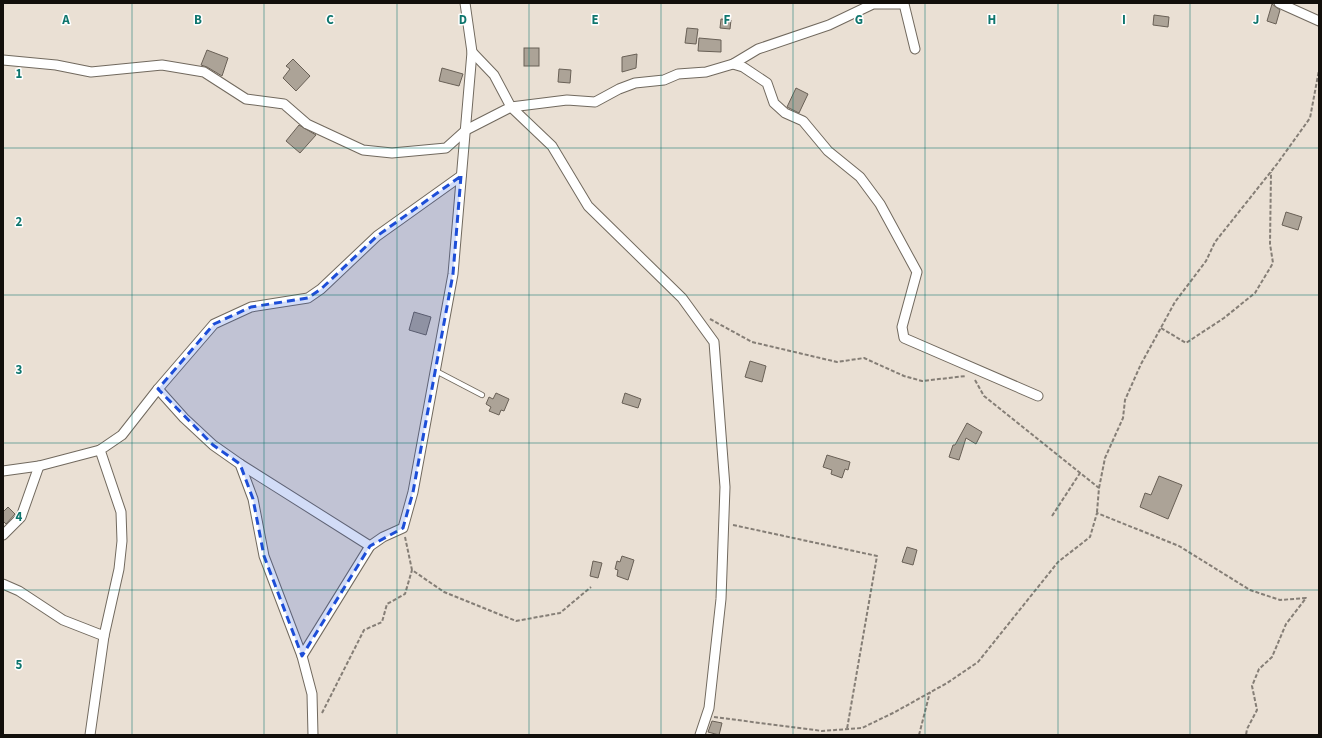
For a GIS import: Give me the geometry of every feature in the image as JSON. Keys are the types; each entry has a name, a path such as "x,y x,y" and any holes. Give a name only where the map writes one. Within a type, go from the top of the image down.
{"street":[{"path":"302,656 370,546 383,536 403,528 413,492 453,274 472,52 465,3"},
{"path":"1279,3 1319,21"},
{"path":"3,60 56,65 92,72 162,65 204,72 246,99 284,104 308,124 363,150 392,153 446,148 466,130 511,107 567,100 595,102 619,89 635,83 664,80 678,74 706,72 733,64 758,49 829,25 873,4 906,4 915,49"},
{"path":"472,52 494,75 511,107 552,146 588,206 682,298 714,342 725,487 724,523 721,599 709,708 700,735"},
{"path":"733,64 743,67 767,83 774,103 785,113 803,121 828,151 860,177 880,204 917,272 902,327 904,338 1038,396"},
{"path":"3,471 39,466 100,450 122,435 158,389 214,324 251,307 308,298 321,289 377,236 462,176"},
{"path":"158,389 184,418 213,445 240,464 370,546"},
{"path":"90,735 104,636 119,569 122,541 121,512 100,450"},
{"path":"240,464 252,499 264,556 302,656 312,694 313,733"},
{"path":"3,535 21,518 39,466"},
{"path":"3,584 19,592 63,620 104,636"}],"lane":[{"path":"436,371 482,395"}],"path":[{"path":"706,716 822,730 862,728 895,712 930,691 947,683 978,662 1058,562 1090,537 1097,513 1099,488 1105,458 1123,418 1125,400 1141,364 1175,302 1206,261 1215,242 1271,171 1310,118 1319,70"},
{"path":"1161,328 1186,343 1224,318 1255,293 1273,264 1270,244 1271,171"},
{"path":"706,316 752,342 837,362 864,358 904,376 922,381 973,375 984,396 1099,488"},
{"path":"1052,516 1080,473"},
{"path":"1097,513 1179,546 1250,590 1280,600 1306,598 1286,624 1272,657 1259,668 1252,686 1257,710 1247,729 1246,735"},
{"path":"724,523 877,556 846,729"},
{"path":"313,733 364,630 382,622 387,604 405,594 412,570 403,528"},
{"path":"412,570 444,592 516,621 560,613 591,588"},
{"path":"918,735 930,691"}],"highlighted area":[{"path":"461,176 453,274 413,492 403,528 370,546 302,656 264,556 253,499 240,464 213,445 158,389 214,324 251,307 308,298 321,289 377,236"}],"building":[{"path":"1272,4 1280,10 1276,24 1267,21"},
{"path":"1154,15 1169,17 1168,27 1153,25"},
{"path":"721,19 731,20 730,29 720,28"},
{"path":"687,28 698,29 696,44 685,43"},
{"path":"699,38 721,40 721,52 698,51"},
{"path":"524,48 539,48 539,66 524,66"},
{"path":"207,50 228,58 222,76 201,65"},
{"path":"637,54 636,68 622,72 622,57"},
{"path":"293,59 310,76 296,91 283,78 290,69 286,66"},
{"path":"442,68 463,74 459,86 439,81"},
{"path":"559,69 571,70 570,83 558,82"},
{"path":"796,88 808,94 799,113 787,107"},
{"path":"299,125 316,135 300,153 286,141"},
{"path":"1286,212 1302,217 1298,230 1282,225"},
{"path":"414,312 431,317 426,335 409,330"},
{"path":"750,361 766,366 762,382 745,377"},
{"path":"496,393 509,399 504,411 501,410 499,415 489,411 491,407 486,404 489,397 493,399"},
{"path":"625,393 641,399 638,408 622,403"},
{"path":"967,423 982,432 976,444 966,438 959,460 949,457 953,445 955,445"},
{"path":"827,455 850,462 848,470 845,469 842,478 831,474 832,470 823,467"},
{"path":"1159,476 1182,485 1168,519 1140,507 1145,493 1151,495"},
{"path":"8,507 15,514 6,524 3,521 3,512"},
{"path":"907,547 917,550 913,565 902,562"},
{"path":"622,556 634,560 628,580 617,576 618,570 615,569 617,561 620,562"},
{"path":"593,561 602,563 598,578 590,576"},
{"path":"712,721 722,723 719,735 708,732"}]}
